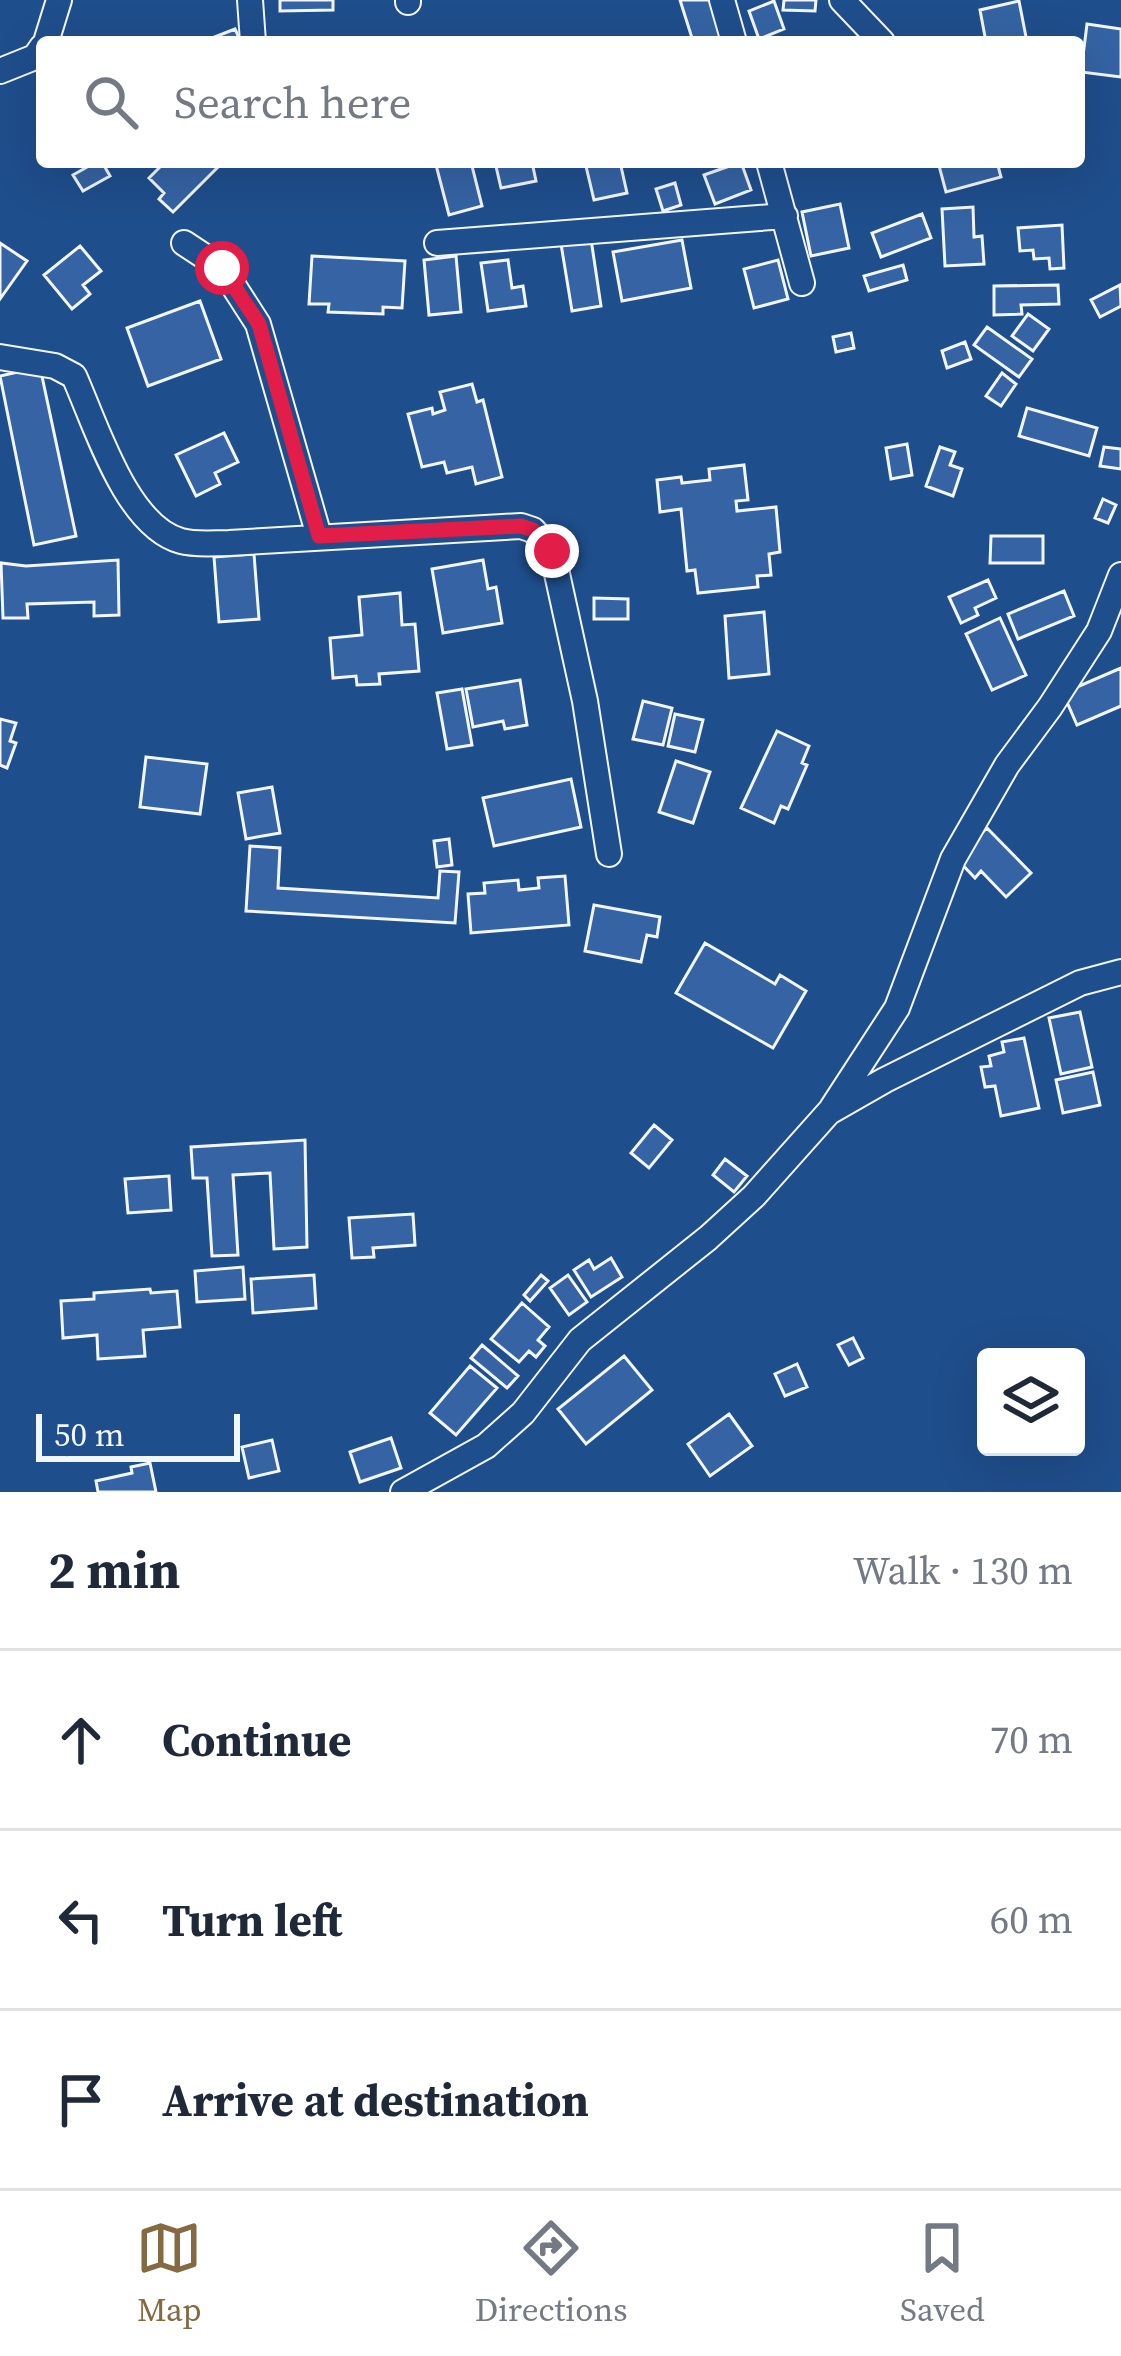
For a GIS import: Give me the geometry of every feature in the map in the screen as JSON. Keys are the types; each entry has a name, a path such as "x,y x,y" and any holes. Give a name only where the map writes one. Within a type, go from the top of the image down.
{"street":[{"path":"47,36 59,0"},
{"path":"250,0 253,36"},
{"path":"722,0 732,36"},
{"path":"842,0 876,36"},
{"path":"0,70 36,56"},
{"path":"771,168 802,283"},
{"path":"437,243 785,215"},
{"path":"184,244 222,268 259,324 319,536"},
{"path":"0,357 55,366 74,376 132,501 152,526 182,541 229,543 521,526 533,530 552,551 585,701 609,854"},
{"path":"403,1492 486,1446 511,1424 580,1340 724,1224 829,1112 897,1008 953,859 1006,765 1099,631 1121,575"},
{"path":"829,1112 1080,982 1121,972"}],"building":[{"path":"280,0 333,0 333,10 280,11"},
{"path":"680,0 713,0 723,36 691,36"},
{"path":"784,0 816,0 815,11 783,10"},
{"path":"774,1 784,29 758,36 749,11"},
{"path":"1019,1 1026,36 985,36 980,10"},
{"path":"1087,24 1121,29 1121,77 1085,72"},
{"path":"85,168 105,168 110,176 83,191 73,175"},
{"path":"159,168 217,168 173,212 159,199 164,193 149,178"},
{"path":"437,168 472,168 482,206 449,215"},
{"path":"496,168 533,168 536,181 501,188"},
{"path":"586,168 621,168 627,193 594,200"},
{"path":"743,168 751,190 715,204 704,175"},
{"path":"940,168 999,168 1001,177 946,192"},
{"path":"675,183 681,205 663,211 656,189"},
{"path":"840,204 849,248 811,256 802,212"},
{"path":"973,207 974,237 982,236 984,264 945,266 942,209"},
{"path":"922,214 931,238 881,257 872,233"},
{"path":"1062,225 1064,268 1050,269 1049,258 1034,259 1033,250 1020,251 1018,228"},
{"path":"591,239 601,306 572,311 561,244"},
{"path":"682,240 691,288 622,301 613,252"},
{"path":"0,243 27,261 0,299"},
{"path":"80,246 101,271 83,285 90,294 72,309 44,275"},
{"path":"312,256 405,261 402,308 383,307 383,314 328,312 329,304 309,304"},
{"path":"456,256 461,312 429,315 424,260"},
{"path":"508,260 512,288 523,286 526,306 488,311 481,263"},
{"path":"778,260 788,299 754,308 744,269"},
{"path":"903,265 907,280 869,291 864,276"},
{"path":"1058,285 1059,304 1021,305 1022,314 994,315 994,286"},
{"path":"1120,285 1121,306 1100,317 1091,300"},
{"path":"200,301 221,359 148,386 127,328"},
{"path":"1028,314 1049,329 1033,351 1012,336"},
{"path":"987,327 1032,359 1019,377 974,345"},
{"path":"851,333 854,348 836,352 833,337"},
{"path":"965,342 971,359 947,368 942,351"},
{"path":"40,367 76,536 34,545 0,376"},
{"path":"1002,373 1016,384 1001,406 986,396"},
{"path":"472,384 477,402 483,400 502,477 476,484 472,467 447,473 444,462 422,467 408,414 445,410 440,392"},
{"path":"1027,408 1097,428 1089,456 1019,436"},
{"path":"224,433 238,462 215,473 220,484 196,496 176,455"},
{"path":"907,444 912,475 891,479 886,448"},
{"path":"940,447 955,452 950,465 962,469 953,496 926,486"},
{"path":"1104,447 1121,449 1121,469 1100,466"},
{"path":"744,465 748,500 736,501 737,511 776,507 780,552 769,554 771,575 757,576 758,587 698,593 695,570 687,571 681,509 660,512 657,480 710,480 709,469"},
{"path":"1103,499 1116,505 1108,523 1095,518"},
{"path":"991,536 1043,536 1043,563 990,563"},
{"path":"254,554 259,619 219,622 214,557"},
{"path":"118,560 119,615 94,616 94,602 27,604 28,618 3,618 1,563 26,566"},
{"path":"483,560 488,589 496,587 502,623 443,633 432,569"},
{"path":"988,580 996,598 975,608 978,615 961,623 949,597"},
{"path":"1064,591 1074,616 1018,639 1008,614"},
{"path":"400,593 402,625 415,624 419,671 379,674 380,684 357,685 356,676 333,678 330,638 362,635 359,597"},
{"path":"594,598 628,599 628,619 594,619"},
{"path":"764,612 769,674 729,678 725,616"},
{"path":"1000,618 1026,675 992,690 966,634"},
{"path":"1121,668 1121,706 1077,725 1063,693"},
{"path":"520,680 527,725 505,729 503,721 473,727 466,689"},
{"path":"462,689 472,745 447,749 437,693"},
{"path":"643,701 672,708 663,745 633,739"},
{"path":"675,714 703,720 695,752 668,746"},
{"path":"0,719 16,723 10,741 16,743 7,768 0,765"},
{"path":"777,731 809,746 802,763 807,765 788,809 781,806 774,823 741,808"},
{"path":"146,757 207,764 200,814 140,807"},
{"path":"676,761 710,772 693,823 659,812"},
{"path":"571,779 581,827 494,846 483,798"},
{"path":"272,787 280,833 246,839 238,793"},
{"path":"987,828 1031,873 1006,897 981,871 975,878 956,858"},
{"path":"449,839 452,865 437,867 434,841"},
{"path":"250,846 280,848 278,888 438,898 440,871 459,872 455,923 246,911"},
{"path":"565,876 569,925 471,933 468,894 485,893 484,883 518,880 519,890 539,888 538,878"},
{"path":"594,905 660,917 657,937 647,935 641,962 585,951"},
{"path":"705,943 775,984 780,975 806,991 773,1048 676,993"},
{"path":"1080,1012 1092,1067 1061,1074 1049,1018"},
{"path":"1024,1038 1039,1108 1001,1116 995,1086 985,1087 981,1067 991,1066 989,1056 1004,1052 1002,1042"},
{"path":"1093,1072 1100,1105 1063,1113 1056,1080"},
{"path":"654,1125 672,1140 649,1168 631,1153"},
{"path":"305,1140 307,1247 274,1249 270,1173 233,1175 238,1255 212,1256 207,1178 193,1178 191,1147"},
{"path":"725,1159 747,1176 734,1192 713,1175"},
{"path":"169,1176 171,1210 128,1213 125,1179"},
{"path":"413,1214 415,1245 373,1248 374,1257 352,1258 349,1218"},
{"path":"611,1258 622,1277 591,1297 574,1270 589,1260 594,1269"},
{"path":"243,1267 245,1299 197,1302 195,1271"},
{"path":"314,1275 316,1308 253,1313 251,1279"},
{"path":"541,1275 548,1281 530,1301 524,1295"},
{"path":"568,1275 587,1302 569,1315 550,1288"},
{"path":"150,1289 151,1293 177,1291 180,1327 143,1330 145,1356 98,1359 97,1335 63,1338 61,1301"},
{"path":"522,1303 549,1327 538,1340 545,1346 536,1357 529,1351 519,1362 491,1339"},
{"path":"853,1338 863,1358 849,1365 838,1345"},
{"path":"482,1345 518,1376 507,1388 471,1358"},
{"path":"624,1356 652,1390 586,1444 558,1409"},
{"path":"797,1364 807,1387 785,1396 775,1374"},
{"path":"470,1366 497,1388 456,1435 430,1413"},
{"path":"729,1414 752,1446 710,1476 688,1444"},
{"path":"391,1438 401,1468 360,1482 350,1452"},
{"path":"272,1440 279,1471 249,1478 242,1447"},
{"path":"150,1463 156,1492 98,1492 96,1481 132,1473 131,1467"}],"route":[{"path":"222,268 259,324 319,536 521,526 533,530 552,551"}]}
